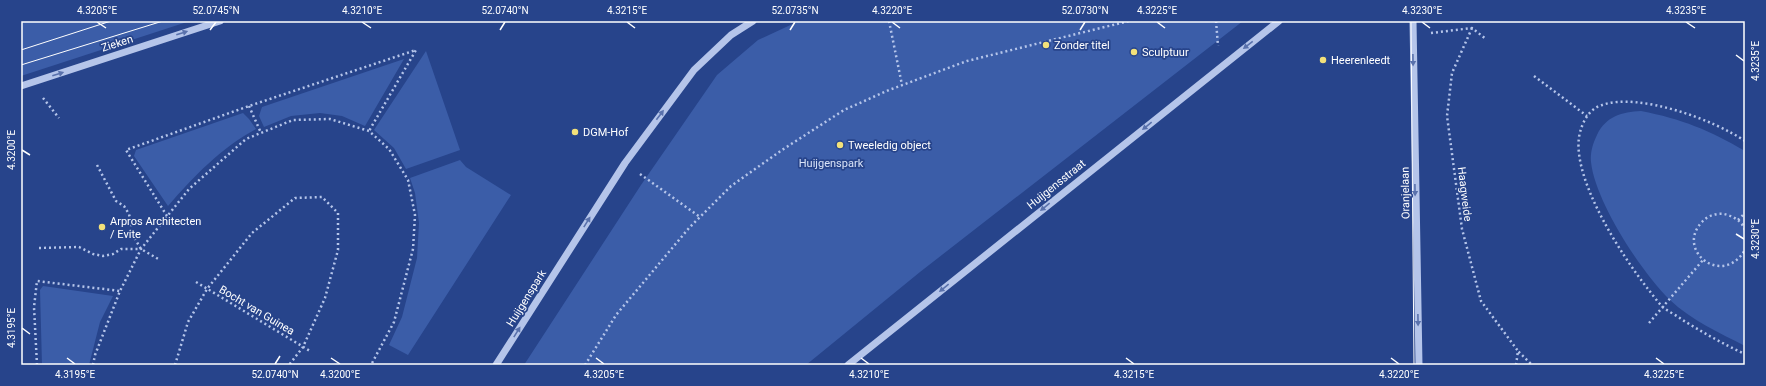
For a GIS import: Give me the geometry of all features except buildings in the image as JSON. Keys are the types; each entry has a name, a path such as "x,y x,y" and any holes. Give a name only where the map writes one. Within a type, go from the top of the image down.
{"street":[{"name":"Zieken","path":"21,86 220,21"},
{"name":"Huijgenspark","path":"496,365 625,163 694,70 731,35 753,21"},
{"name":"Huijgensstraat","path":"848,365 1279,21"},
{"name":"Oranjelaan","path":"1413,21 1412,34 1419,365"}],"path":[{"path":"889,21 902,85"},
{"path":"585,365 616,315 700,217 731,186 782,150 844,110 902,85 967,61 1129,21"},
{"path":"1412,34 1472,28 1486,39"},
{"name":"Haagweide","path":"1472,28 1452,73 1447,116 1462,229 1481,301 1518,351 1532,365"},
{"path":"167,216 126,150 249,106 416,50 369,131"},
{"path":"1534,76 1587,116"},
{"path":"1745,141 1736,135 1698,119 1659,106 1636,101 1613,102 1600,105 1587,116 1580,129 1578,146 1581,164 1591,197 1624,255 1663,308 1716,340 1745,354"},
{"path":"249,106 261,133"},
{"path":"93,365 95,355 120,291 141,249 189,189 246,139 293,120 330,119 369,131 390,149 408,180 415,215 413,249 394,322 371,365"},
{"path":"625,163 700,217"},
{"path":"97,165 116,201 124,206 129,214 131,232 141,249 160,260"},
{"path":"175,365 188,322 207,289 252,233 295,198 322,196 338,213 338,250 325,298 303,347 289,365"},
{"path":"1738,220 1745,213"},
{"path":"1745,230 1738,220 1730,215 1721,214 1712,215 1704,219 1698,226 1694,235 1694,244 1697,252 1703,260 1718,267 1726,266 1737,261 1745,250"},
{"path":"39,248 79,247 93,254 103,256 113,254 121,249 141,249"},
{"path":"1649,323 1703,260"},
{"path":"37,365 34,307 37,281 120,291"},
{"name":"Bocht van Guinea","path":"196,282 310,352"},
{"path":"1516,365 1518,351"}],"green space":[{"path":"27,21 190,21 21,76 21,23"},
{"name":"Huijgenspark","path":"799,21 1243,21 920,272 806,365 524,365 641,185 717,75 758,40"},
{"path":"426,51 460,150 406,169 394,148 374,130"},
{"path":"404,59 365,126 342,116 320,113 291,116 264,127 259,116 262,107"},
{"path":"1641,111 1695,126 1745,151 1745,346 1687,314 1658,288 1621,235 1601,196 1594,178 1591,162 1594,141 1605,123 1610,119 1627,112"},
{"path":"243,113 256,129 231,145 209,163 168,206 134,156 136,150"},
{"path":"460,160 466,167 511,195 408,355 389,345 402,317 417,258 419,223 415,193 410,178"},
{"path":"43,286 113,296 100,322 89,365 42,365 40,290"}],"tram line":[{"path":"21,50 111,21"},
{"path":"21,65 163,21"},
{"path":"1411,21 1414,365"}],"place":[{"name":"Zonder titel","path":"1046,45"},
{"name":"Sculptuur","path":"1134,52"},
{"name":"Heerenleedt","path":"1323,60"},
{"name":"DGM-Hof","path":"575,132"},
{"name":"Tweeledig object","path":"840,145"},
{"name":"Arpros Architecten / Evite","path":"102,227"}]}
